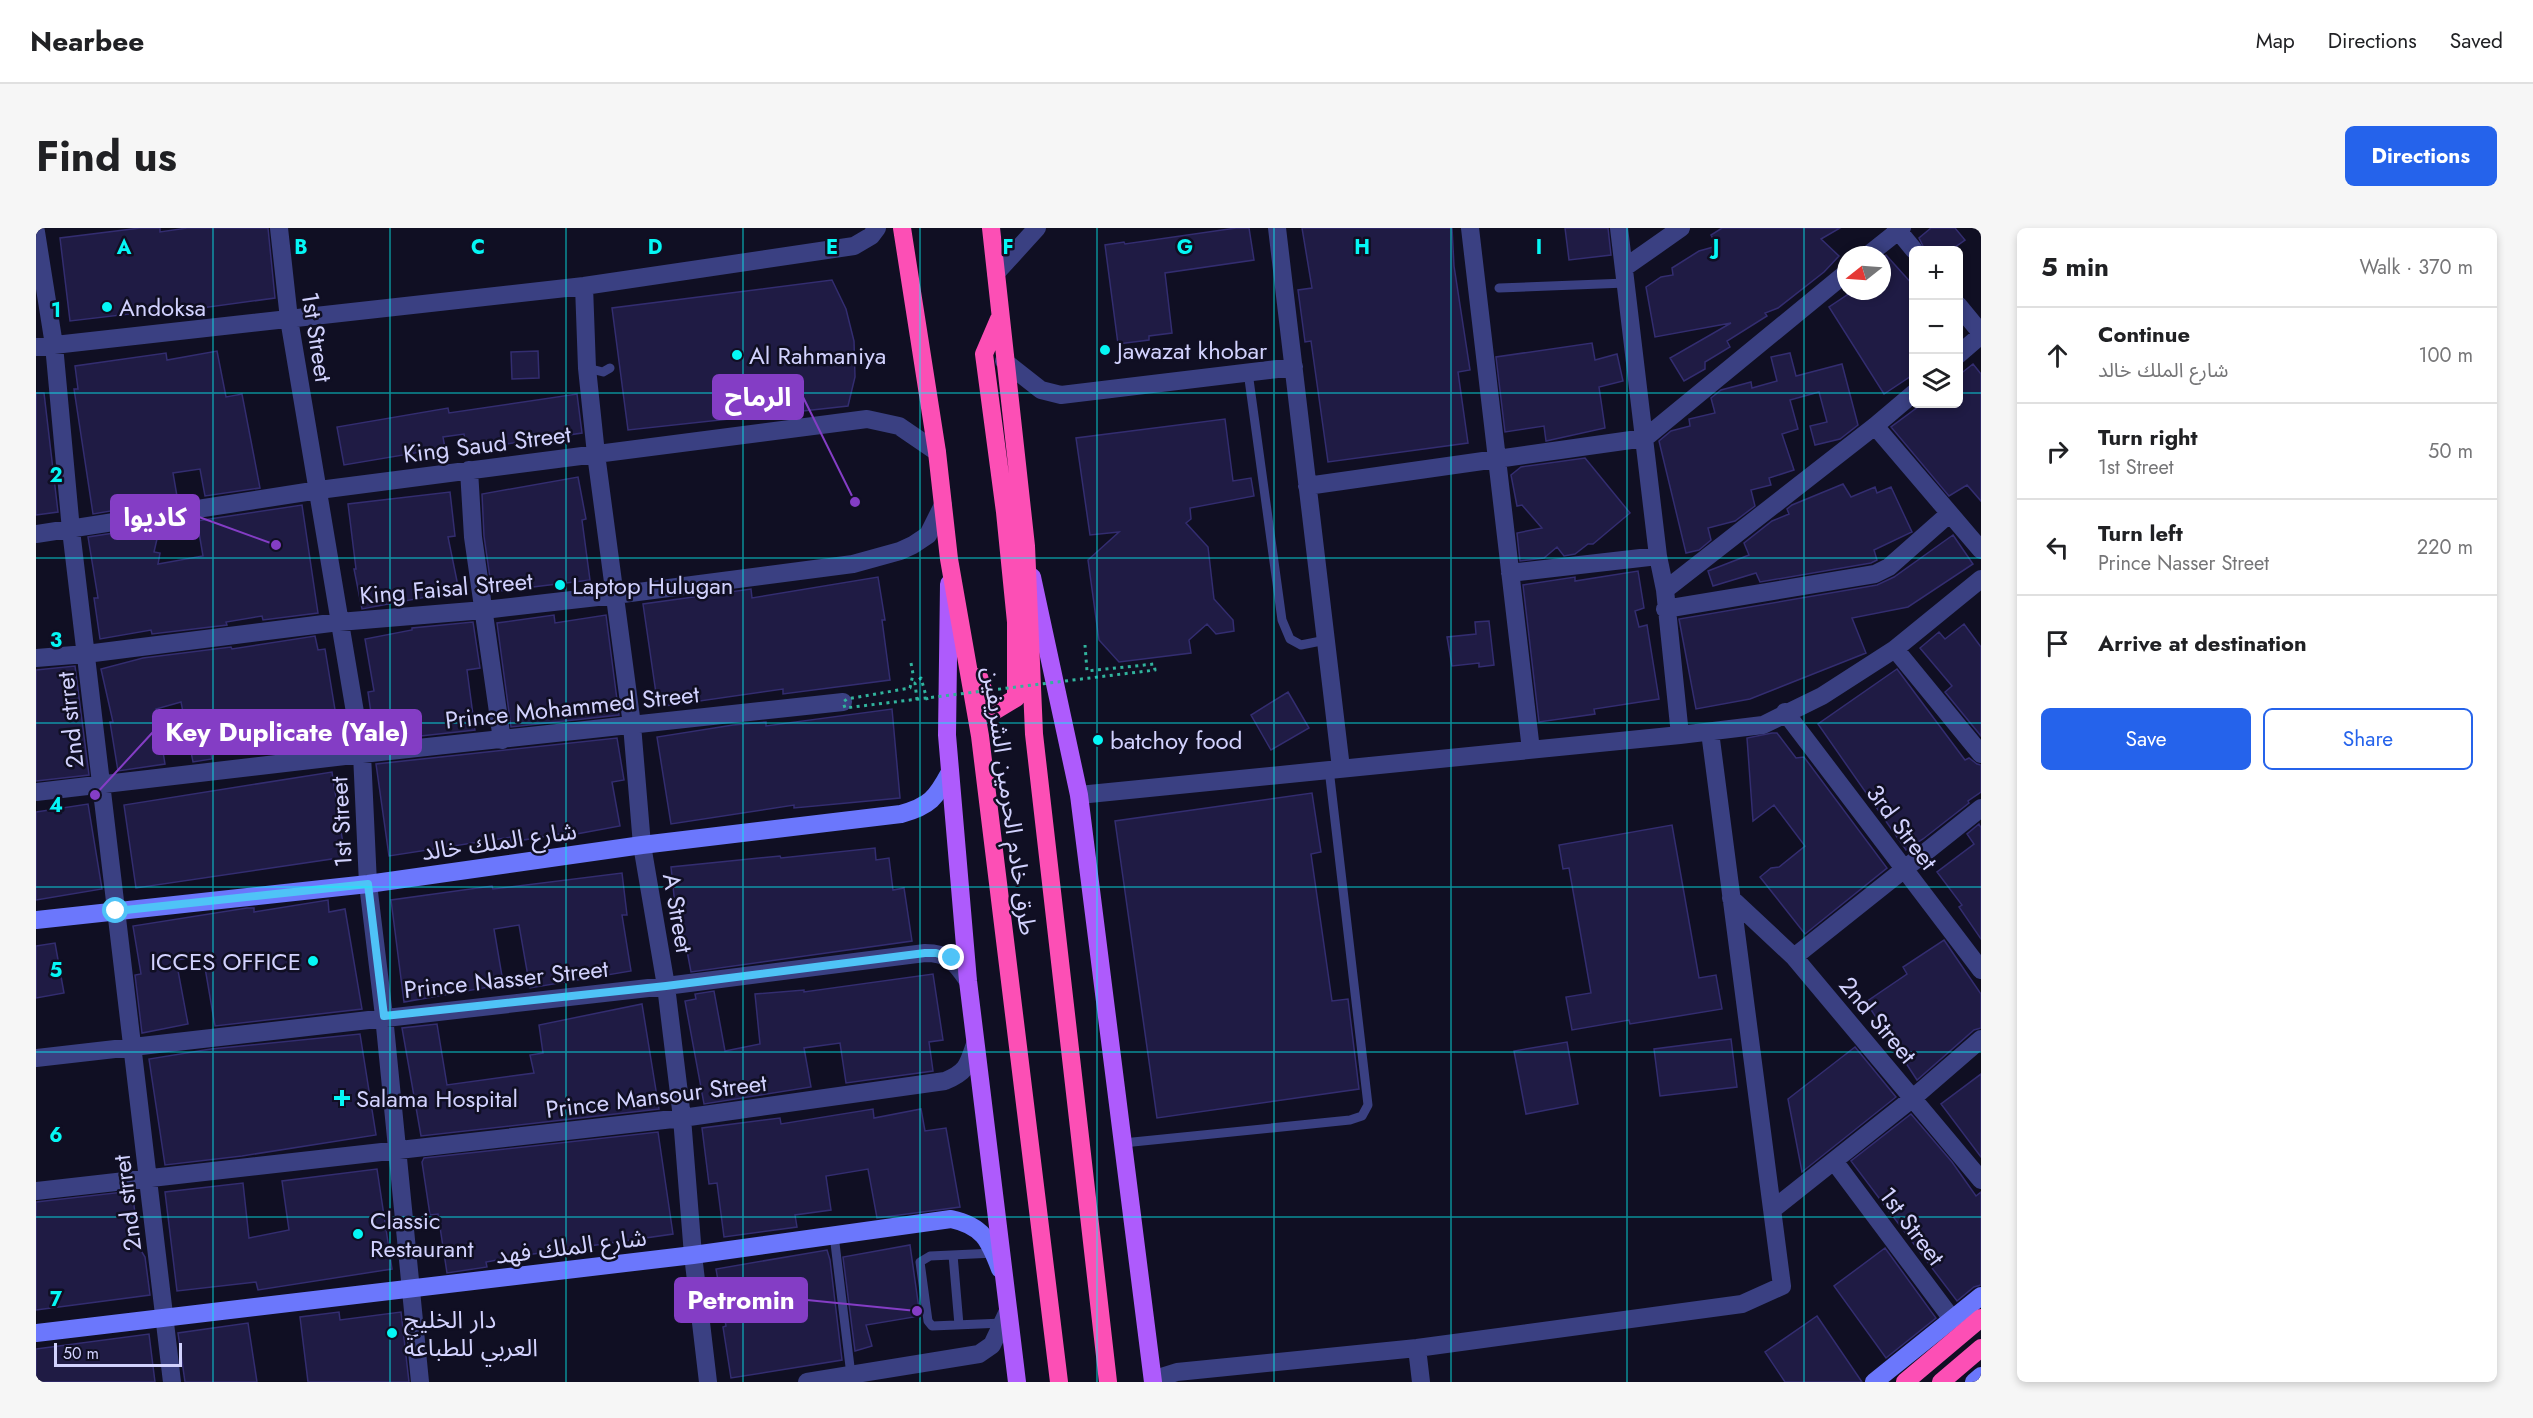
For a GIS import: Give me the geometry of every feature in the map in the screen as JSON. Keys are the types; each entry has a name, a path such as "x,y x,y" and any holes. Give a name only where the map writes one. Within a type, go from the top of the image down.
{"highway":[{"name":"طرق خادم الحرمين الشريفين","path":"902,228 937,452 949,559 980,736 1059,1382"},
{"name":"طرق خادم الحرمين الشريفين","path":"991,228 1026,546 1034,734 1108,1382"},
{"path":"960,619 972,644 980,682 988,704 996,710 1016,698 1014,600 984,354 1000,318"},
{"path":"1905,1382 1981,1318"},
{"path":"1941,1382 1981,1348"}],"main road":[{"path":"1026,546 1079,795 1153,1382"},
{"path":"949,559 946,735 968,981 997,1253 1004,1282 1006,1319 1017,1382"}],"street":[{"name":"1st Street","path":"279,228 289,319 362,754 368,884 413,1289 420,1382"},
{"path":"36,347 584,286 854,246 871,236 877,228"},
{"path":"996,273 1037,228"},
{"path":"1277,228 1326,640 1335,769"},
{"path":"1470,228 1532,750"},
{"path":"1619,228 1658,556 1665,590 1665,609 1680,735"},
{"path":"1625,276 1681,228"},
{"path":"1879,246 1898,229 1911,246"},
{"name":"2nd strret","path":"36,232 54,345 71,530 172,1382"},
{"path":"1307,486 1645,438 1837,280"},
{"name":"A Street","path":"584,286 587,368 596,454 632,725 642,845 666,986 682,1118 693,1255 708,1382"},
{"path":"1960,354 1981,334 1963,310"},
{"path":"1004,362 1041,390 1061,395 1294,367"},
{"path":"1665,590 1909,397"},
{"name":"King Saud Street","path":"36,534 319,490 867,419 899,426 937,452"},
{"path":"1875,426 1981,550"},
{"path":"469,470 473,537 502,740"},
{"name":"King Faisal Street","path":"36,658 86,654 339,622 615,596 853,564 886,556 913,545 927,535 943,505"},
{"path":"1665,609 1875,574 1889,567 1949,514"},
{"path":"1510,573 1658,556"},
{"path":"1079,795 1762,725 1822,696 1895,649 1981,579"},
{"path":"1895,649 1981,754"},
{"name":"Prince Mohammed Street","path":"36,792 835,703"},
{"name":"3rd Street","path":"1785,712 1981,970"},
{"path":"1160,1382 1161,1377 1177,1372 1417,1348 1742,1304 1782,1286 1710,732"},
{"name":"شارع الملك خالد","path":"36,920 368,884 642,845 901,814 930,802 938,795 950,772"},
{"path":"1794,957 1981,808"},
{"name":"2nd Street","path":"1731,898 1794,957 1981,1180"},
{"name":"Prince Nasser Street","path":"36,1058 936,953 952,958 968,981"},
{"path":"1772,1210 1913,1098 1981,1039"},
{"name":"Prince Mansour Street","path":"36,1191 682,1118 945,1081 966,1069 975,1044"},
{"name":"1st Street","path":"1834,1161 1952,1319"},
{"name":"شارع الملك فهد","path":"36,1333 693,1255 951,1219 965,1222 977,1229 997,1253"},
{"path":"1874,1382 1981,1296"},
{"path":"807,1382 979,1354 992,1345 1006,1319"},
{"path":"1417,1348 1421,1382"}],"lane":[{"path":"1499,288 1625,276"},
{"path":"587,368 603,372 610,368"},
{"path":"1248,372 1282,620 1290,639 1301,645 1326,640"},
{"path":"1123,1143 1350,1120 1362,1116 1368,1106 1335,769"},
{"path":"834,1235 851,1375"},
{"path":"997,1253 924,1258 920,1263 928,1322 932,1326 959,1325 1006,1319"},
{"path":"953,1255 959,1325"}],"path":[{"path":"835,703 845,708 1155,670 1154,664 1087,670 1085,645"},
{"path":"835,703 910,688 913,674 911,663"},
{"path":"917,700 915,683 921,678 933,709"}],"building":[{"path":"140,228 160,228 160,232 187,228 268,228 275,298 180,311 180,308 70,321 60,238"},
{"path":"1249,228 1254,260 1165,273 1172,333 1149,336 1149,340 1118,344 1105,245"},
{"path":"1302,228 1452,228 1454,266 1470,370 1458,372 1468,443 1328,462 1311,341 1305,342 1298,290 1312,288"},
{"path":"1565,228 1608,228 1611,255 1569,260"},
{"path":"1722,228 1840,228 1821,239 1837,254 1837,258 1824,272 1778,308 1765,313 1767,316 1727,341 1730,347 1705,362 1705,369 1684,381 1670,358 1731,323 1655,337 1646,287 1661,277 1673,275 1672,268 1699,251 1717,246 1711,235"},
{"path":"1931,228 1955,228 1965,240 1957,246 1923,246 1919,238"},
{"path":"1891,261 1909,280 1909,377 1884,394 1829,307 1840,300 1891,300"},
{"name":"Al Rahmaniya","path":"832,280 846,309 854,341 855,377 848,406 628,430 612,308"},
{"path":"1592,343 1595,360 1617,354 1623,381 1599,387 1605,428 1546,441 1544,426 1505,432 1496,357"},
{"path":"217,351 226,397 242,394 260,488 205,496 200,469 173,473 177,496 122,504 123,509 93,514 74,389 78,389 75,366 166,353 167,360"},
{"path":"538,351 539,378 512,379 511,352"},
{"path":"1790,353 1796,376 1842,364 1858,425 1840,439 1815,445 1810,426 1827,422 1819,392 1790,400 1798,429 1782,434 1794,470 1769,478 1771,485 1751,490 1755,506 1735,521 1708,528 1711,540 1699,550 1686,553 1659,441 1671,431 1690,426 1689,419 1715,413 1711,398 1721,390 1751,382 1752,388 1777,381 1771,357"},
{"path":"1973,364 1981,374 1981,501 1967,485 1949,496 1891,427 1917,408 1963,408 1963,372"},
{"path":"36,393 44,393 58,512 36,515"},
{"path":"577,394 582,433 471,449 470,444 466,444 464,434 443,437 445,448 344,465 337,427 448,408 449,413"},
{"path":"1225,419 1233,481 1251,478 1254,496 1190,508 1191,519 1186,523 1208,547 1214,599 1233,620 1234,631 1216,634 1207,624 1189,640 1191,653 1119,662 1099,640 1088,560 1119,532 1090,535 1076,438"},
{"path":"1585,458 1630,513 1593,544 1588,544 1575,554 1564,556 1557,547 1544,558 1520,561 1517,533 1542,528 1522,505 1517,506 1511,475 1521,467"},
{"path":"578,477 586,519 582,520 590,580 492,592 484,536 482,494"},
{"path":"1843,484 1851,497 1875,487 1877,493 1891,487 1912,532 1874,550 1877,560 1871,563 1760,582 1756,573 1713,586 1708,571 1749,555 1744,543 1772,521 1789,514 1787,509 1792,505"},
{"path":"450,492 455,536 448,537 459,591 362,609 354,569 356,569 348,504"},
{"path":"302,505 318,613 263,620 262,616 226,622 227,625 152,634 151,630 100,639 94,598 98,598 88,537 127,531 157,539 154,552 160,553 158,564 203,556 197,521"},
{"path":"1953,535 1973,564 1908,607 1852,618 1866,653 1750,699 1696,709 1679,619 1877,585 1894,577"},
{"path":"1638,571 1644,608 1635,611 1639,627 1647,625 1659,699 1594,709 1595,714 1539,722 1523,585 1575,577 1575,581"},
{"path":"878,577 885,620 882,620 890,680 783,694 783,689 658,707 643,604 751,589 752,598"},
{"path":"554,615 555,623 606,615 619,715 511,727 497,623"},
{"path":"1489,621 1494,665 1479,667 1479,663 1452,666 1447,637 1476,634 1475,622"},
{"path":"473,622 480,668 467,670 475,730 375,741 368,692 374,691 365,639 412,630 412,628"},
{"path":"1964,624 1981,647 1981,736 1945,692 1952,686 1920,648 1939,632 1945,639"},
{"path":"315,636 318,650 325,649 338,728 210,749 212,759 193,762 181,702 156,709 165,764 118,771 110,722 113,722 101,669 143,658 231,647 232,649"},
{"path":"75,666 89,775 36,781 36,670"},
{"path":"1897,669 1965,760 1969,758 1981,765 1981,792 1906,850 1818,724"},
{"path":"1288,692 1309,728 1271,750 1251,715"},
{"path":"892,709 900,798 794,808 794,805 671,824 657,737 733,725 766,722 766,726"},
{"path":"1777,733 1796,758 1804,757 1887,868 1805,934 1760,877 1771,868 1779,867 1805,846 1774,805 1753,821 1747,738"},
{"path":"617,738 624,780 612,782 620,826 560,837 560,834 511,842 511,837 389,856 376,764"},
{"path":"332,772 345,857 136,888 124,805"},
{"path":"1312,793 1321,852 1311,854 1332,1001 1348,999 1359,1089 1157,1118 1115,821"},
{"path":"88,804 102,889 36,900 36,812"},
{"path":"1979,824 1981,828 1981,939 1959,907 1962,905 1937,872 1974,844 1967,834"},
{"path":"1672,825 1699,978 1716,975 1722,1009 1630,1024 1629,1020 1572,1030 1566,997 1591,993 1569,868 1563,869 1559,845"},
{"path":"875,848 876,860 889,858 893,890 904,888 912,941 691,972 680,914 676,915 671,867"},
{"path":"622,873 627,915 622,915 631,971 530,988 519,925 494,929 502,976 487,978 489,987 404,1002 391,900 492,886 493,889"},
{"path":"328,900 329,912 345,909 362,1009 215,1026 203,956 176,960 188,1024 142,1033 135,975 141,974 133,926 247,908 254,908 254,912"},
{"path":"1944,940 1981,994 1981,1028 1974,1030 1917,1080 1866,1002 1907,974 1903,967"},
{"path":"55,943 64,993 36,998 36,946"},
{"path":"933,974 943,1040 929,1042 933,1071 846,1083 840,1043 804,1048 811,1087 704,1104 685,1001 696,999 695,994 714,991 725,1051 760,1044 755,994 804,990 804,992"},
{"path":"642,1004 659,1109 421,1136 402,1028 437,1024 447,1085 534,1073 530,1055 543,1053 539,1025"},
{"path":"360,1034 376,1135 242,1156 165,1165 149,1059 211,1049"},
{"path":"1731,1039 1737,1087 1660,1096 1654,1049"},
{"path":"1567,1042 1578,1104 1526,1114 1514,1051"},
{"path":"1855,1047 1896,1097 1802,1172 1788,1099"},
{"path":"1981,1074 1981,1157 1941,1104"},
{"path":"873,1109 874,1118 921,1109 925,1131 946,1128 960,1207 877,1218 868,1169 826,1176 831,1210 795,1215 797,1227 724,1237 717,1183 709,1184 702,1128 780,1118 781,1124"},
{"path":"1911,1114 1952,1162 1976,1196 1981,1192 1981,1285 1974,1287 1957,1301 1851,1161"},
{"path":"658,1132 673,1234 519,1256 486,1262 487,1267 447,1273 438,1214 430,1215 422,1162 424,1158"},
{"path":"377,1169 392,1269 258,1290 256,1282 177,1291 165,1192 243,1183 249,1238 289,1230 282,1181"},
{"path":"132,1191 140,1249 145,1257 150,1295 36,1310 36,1202"},
{"path":"910,1245 920,1316 866,1325 872,1346 855,1351 843,1257"},
{"path":"1885,1248 1936,1318 1886,1358 1834,1286"},
{"path":"827,1250 842,1360 731,1378 723,1327 726,1326 716,1269"},
{"path":"339,1312 340,1320 401,1312 409,1382 308,1382 300,1317"},
{"path":"1817,1316 1862,1382 1785,1382 1765,1352"},
{"path":"248,1323 257,1382 185,1382 178,1333"},
{"path":"149,1334 155,1382 36,1382 36,1349"}],"place":[{"name":"Andoksa","path":"107,307"},
{"name":"Jawazat khobar","path":"1105,350"},
{"name":"Al Rahmaniya","path":"737,355"},
{"name":"الرماح","path":"855,502"},
{"name":"كاديوا","path":"276,545"},
{"name":"Laptop Hulugan","path":"560,585"},
{"name":"batchoy food","path":"1098,740"},
{"name":"Key Duplicate (Yale)","path":"95,795"},
{"name":"ICCES OFFICE","path":"313,961"},
{"name":"Salama Hospital","path":"342,1098"},
{"name":"Classic Restaurant","path":"358,1234"},
{"name":"Petromin","path":"917,1311"},
{"name":"دار الخليج العربي للطباعة","path":"392,1333"}],"route":[{"path":"116,911 368,884 384,1016 666,986 925,953 936,953 952,958"}]}
